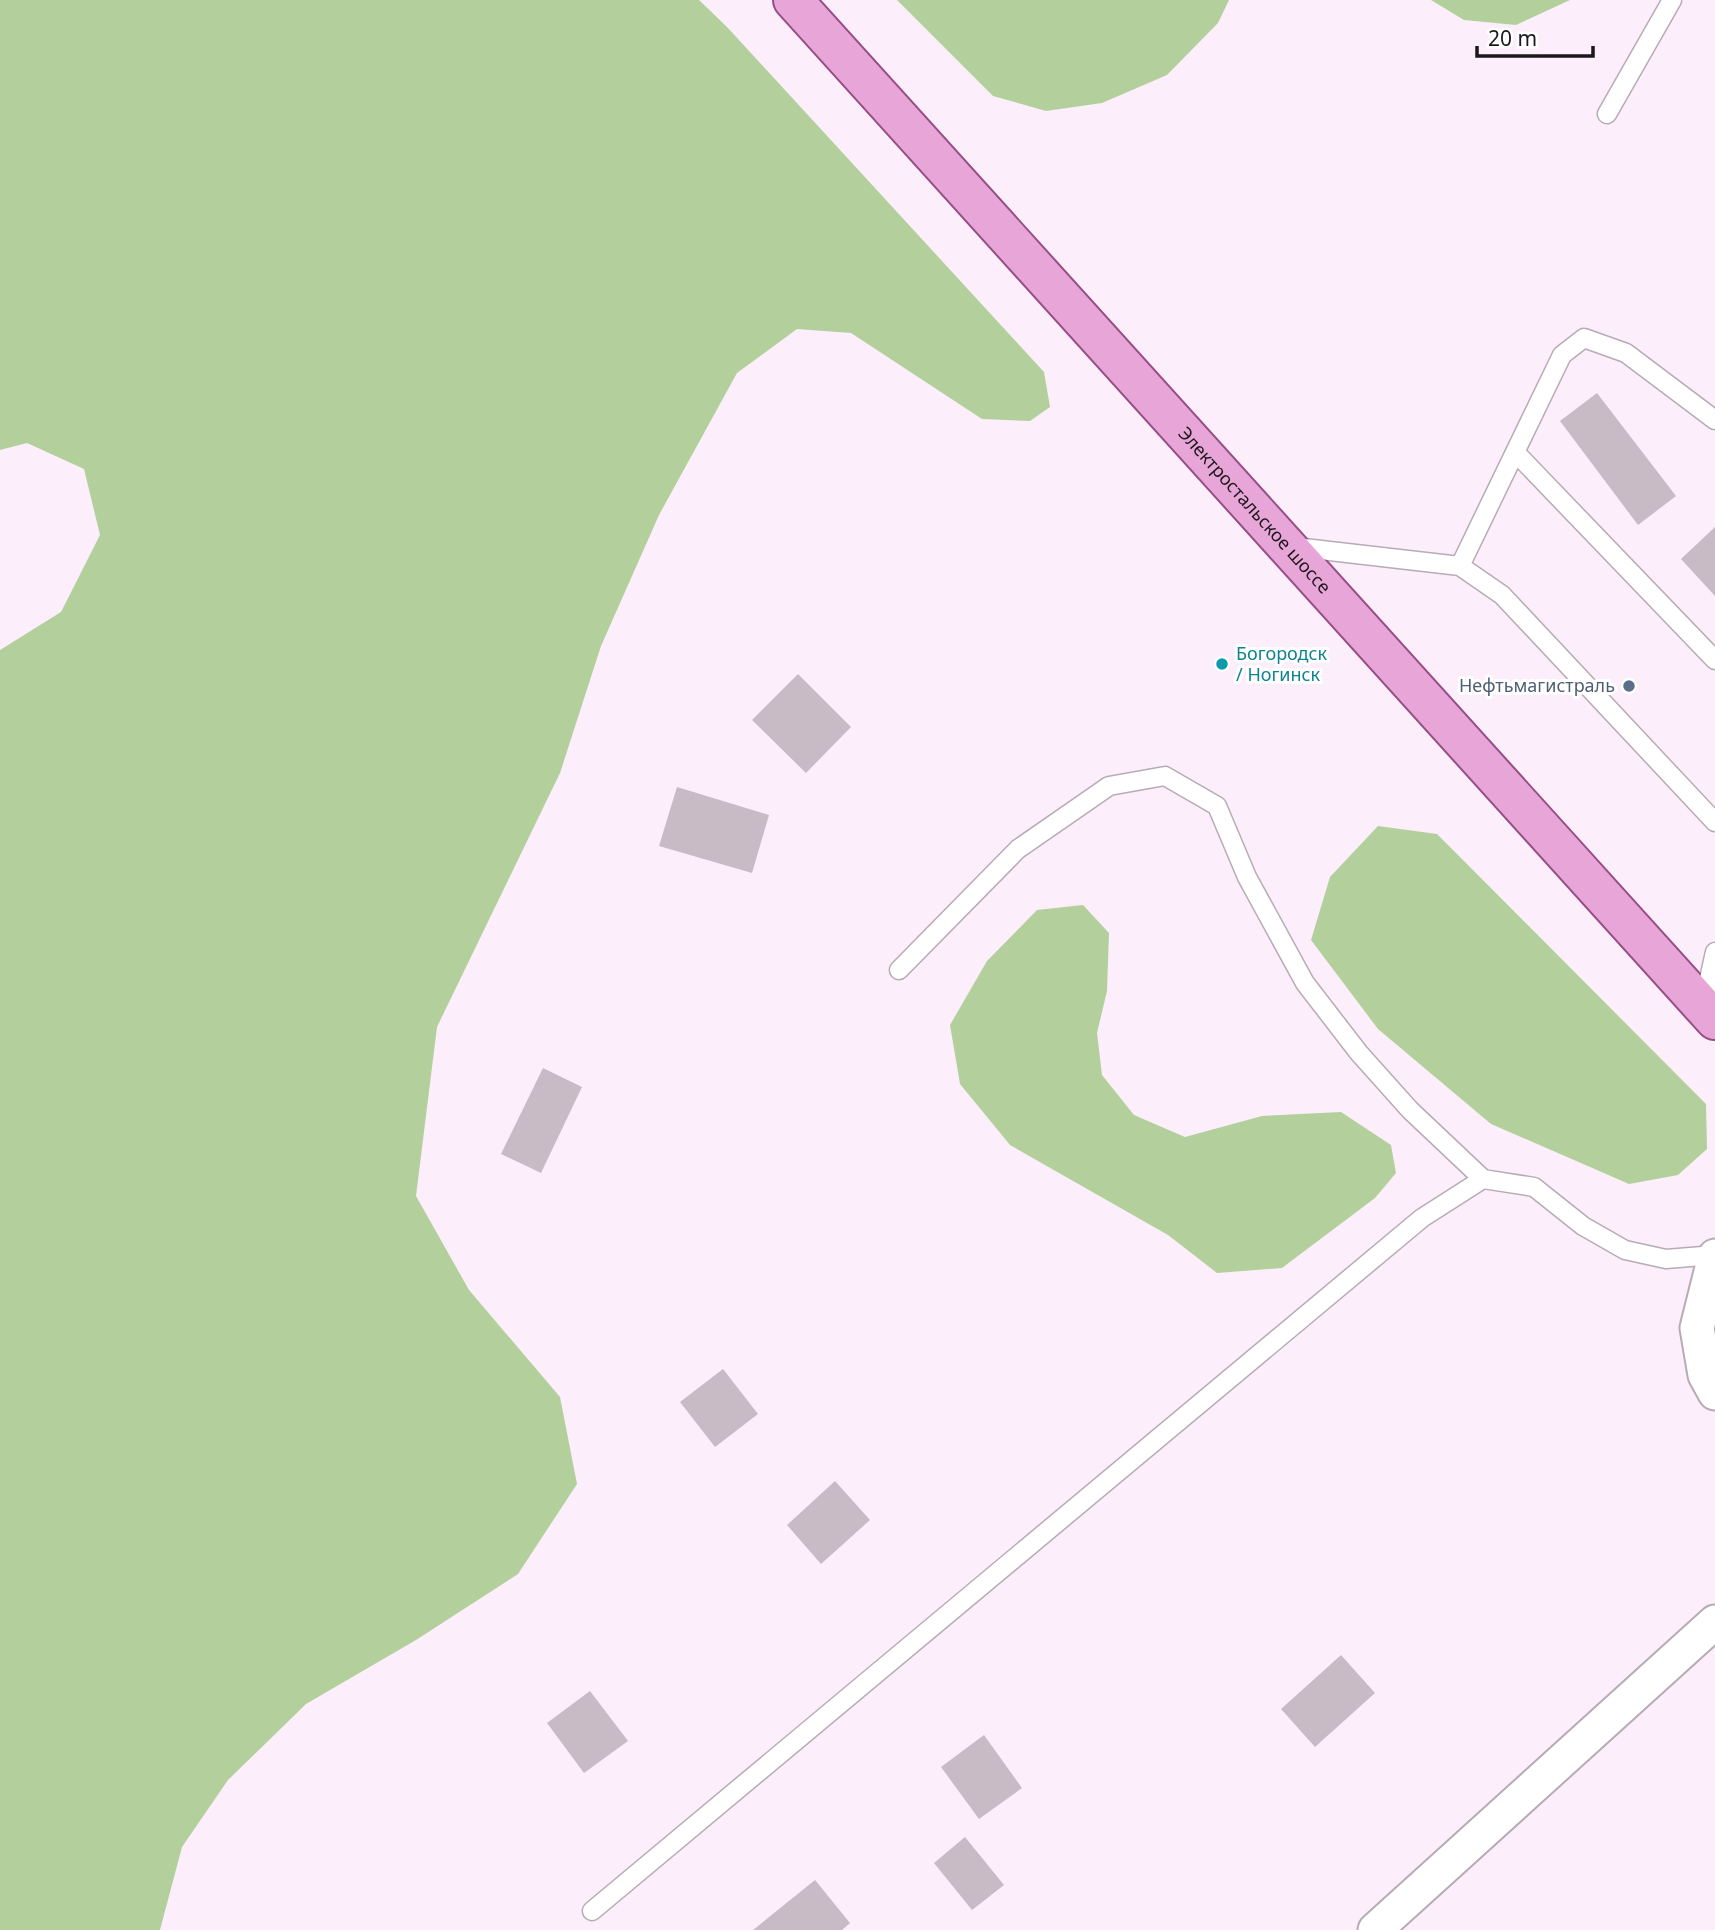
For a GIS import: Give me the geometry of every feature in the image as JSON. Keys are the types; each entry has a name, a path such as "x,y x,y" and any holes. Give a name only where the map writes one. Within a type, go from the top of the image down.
{"main road":[{"name":"Электростальское шоссе","path":"793,0 1709,1013"}],"street":[{"path":"1715,1256 1697,1328 1705,1375 1715,1393"},
{"path":"1375,1930 1715,1622"}],"lane":[{"path":"1607,114 1672,0"},
{"path":"1460,566 1562,355 1584,338 1626,353 1715,420"},
{"path":"1515,452 1715,660"},
{"path":"1286,546 1460,566 1502,595 1715,822"},
{"path":"899,970 1018,849 1109,786 1165,776 1217,806 1247,877 1305,983 1359,1053 1410,1111 1483,1180 1534,1187 1583,1226 1625,1250 1666,1259 1715,1256"},
{"path":"1709,1013 1715,952"},
{"path":"592,1911 1422,1218 1483,1180"}],"green space":[{"path":"0,0 699,0 727,27 1044,372 1050,407 1030,421 982,419 851,333 797,329 737,373 659,515 601,646 560,773 437,1027 416,1196 469,1290 560,1397 577,1484 518,1574 416,1640 306,1704 228,1780 182,1847 160,1930 0,1930 0,650 61,612 100,535 84,469 27,443 0,450"},
{"path":"897,0 1229,0 1218,23 1167,75 1102,103 1046,111 993,96"},
{"path":"1431,0 1570,0 1516,25 1464,20"},
{"path":"1378,826 1437,834 1706,1104 1707,1149 1678,1175 1629,1184 1491,1124 1378,1029 1311,940 1330,877"},
{"path":"1083,905 1109,933 1107,991 1097,1033 1102,1075 1134,1115 1185,1137 1262,1116 1341,1112 1391,1145 1396,1173 1375,1198 1282,1268 1217,1273 1168,1235 1010,1145 960,1084 950,1025 987,961 1037,910"}],"building":[{"path":"1597,393 1676,496 1638,525 1560,421"},
{"path":"1715,527 1715,596 1681,559"},
{"path":"798,674 851,727 806,773 752,720"},
{"path":"677,787 769,815 752,873 659,846"},
{"path":"543,1068 582,1087 541,1173 501,1154"},
{"path":"723,1369 758,1414 715,1447 680,1402"},
{"path":"835,1481 870,1520 821,1564 787,1525"},
{"path":"1341,1655 1375,1693 1315,1747 1281,1709"},
{"path":"590,1691 628,1741 584,1773 547,1723"},
{"path":"984,1735 1022,1788 979,1819 941,1767"},
{"path":"965,1837 1004,1885 972,1910 934,1863"},
{"path":"815,1880 850,1923 842,1930 753,1930"}],"place":[{"name":"Богородск / Ногинск","path":"1222,664"},
{"name":"Нефтьмагистраль","path":"1629,686"}]}
